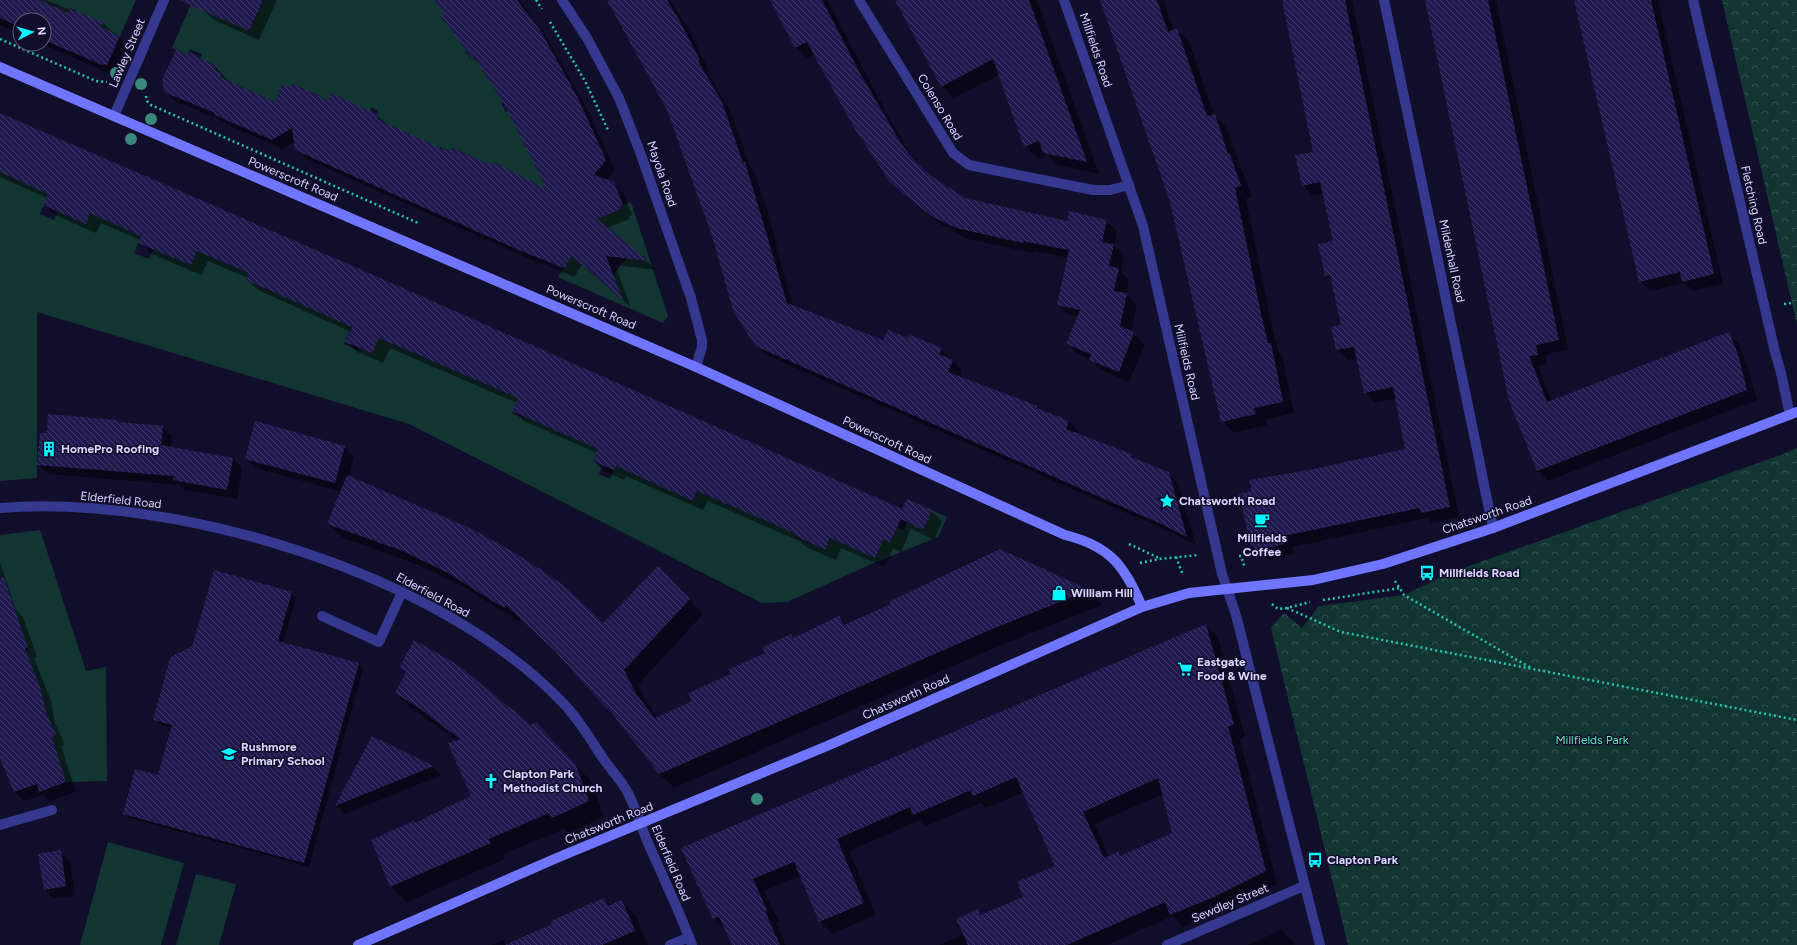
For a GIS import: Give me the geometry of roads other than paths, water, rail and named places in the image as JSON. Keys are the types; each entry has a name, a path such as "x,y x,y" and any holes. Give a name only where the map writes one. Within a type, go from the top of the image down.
{"street":[{"name":"Lawley Street","path":"114,116 164,0"},
{"name":"Mayola Road","path":"562,0 587,38 619,98 640,152 691,298 702,340 702,347 696,368"},
{"name":"Colenso Road","path":"859,0 953,153 969,165 1093,190 1110,190 1128,185"},
{"name":"Millfields Road","path":"1064,0 1143,226 1222,574 1236,615 1320,945"},
{"name":"Mildenhall Road","path":"1384,0 1493,528"},
{"name":"Fletching Road","path":"1693,0 1775,352 1794,414"},
{"name":"Powerscroft Road","path":"0,66 696,368 1065,536 1098,546 1121,565 1134,588 1142,607"},
{"name":"Chatsworth Road","path":"358,945 640,824 827,746 1142,607 1189,594 1227,588 1313,580 1383,564 1493,528 1794,414"},
{"name":"Elderfield Road","path":"0,508 79,508 145,514 188,522 259,539 326,561 402,592 486,639 519,664 563,703 585,729 627,791 691,941"},
{"path":"322,616 379,642 402,592"},
{"path":"0,825 52,810"},
{"name":"Sewdley Street","path":"1167,945 1304,886"},
{"path":"670,945 691,941"}],"place":[{"name":"HomePro Roofing","path":"49,449"},
{"name":"Chatsworth Road","path":"1167,501"},
{"name":"Millfields Coffee","path":"1262,520"},
{"name":"Millfields Road","path":"1427,573"},
{"name":"William Hill","path":"1059,593"},
{"name":"Eastgate Food & Wine","path":"1185,669"},
{"name":"Rushmore Primary School","path":"229,754"},
{"name":"Clapton Park Methodist Church","path":"491,781"},
{"name":"Clapton Park","path":"1315,860"}],"park label":[{"name":"Millfields Park","path":"1592,740"}]}
